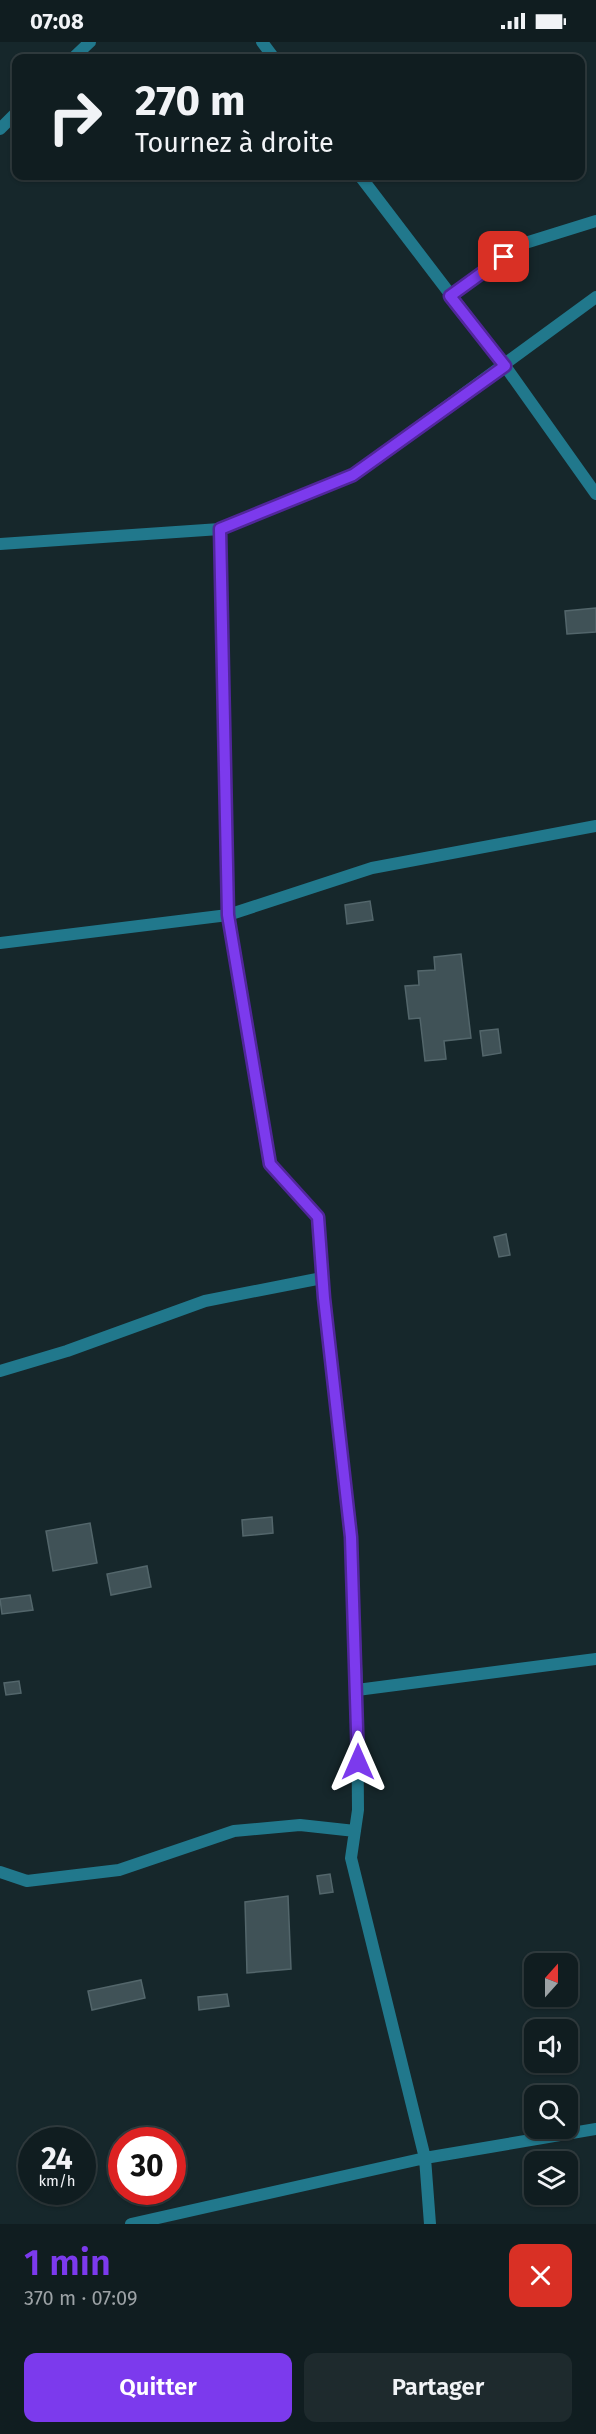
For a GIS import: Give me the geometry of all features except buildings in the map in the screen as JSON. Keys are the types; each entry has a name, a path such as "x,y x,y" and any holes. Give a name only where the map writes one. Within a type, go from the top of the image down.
{"street":[{"path":"77,54 90,42"},
{"path":"0,129 12,117"},
{"path":"363,180 505,366 596,494"},
{"path":"450,296 522,244 596,221"},
{"path":"0,544 220,529 353,475 505,366 596,297"},
{"path":"220,529 228,915 270,1164 318,1217 322,1278 351,1537 357,1690 358,1809 351,1858 425,2158 429,2224"},
{"path":"0,943 228,915 372,868 596,826"},
{"path":"0,1371 67,1352 205,1301 322,1278"},
{"path":"357,1690 596,1659"},
{"path":"0,1872 27,1881 119,1870 234,1831 300,1825 355,1831"},
{"path":"131,2224 425,2158 596,2129"}],"route":[{"path":"358,1762 351,1537 324,1298 318,1217 270,1164 228,915 220,529 353,475 505,366 450,296 504,257"}]}
